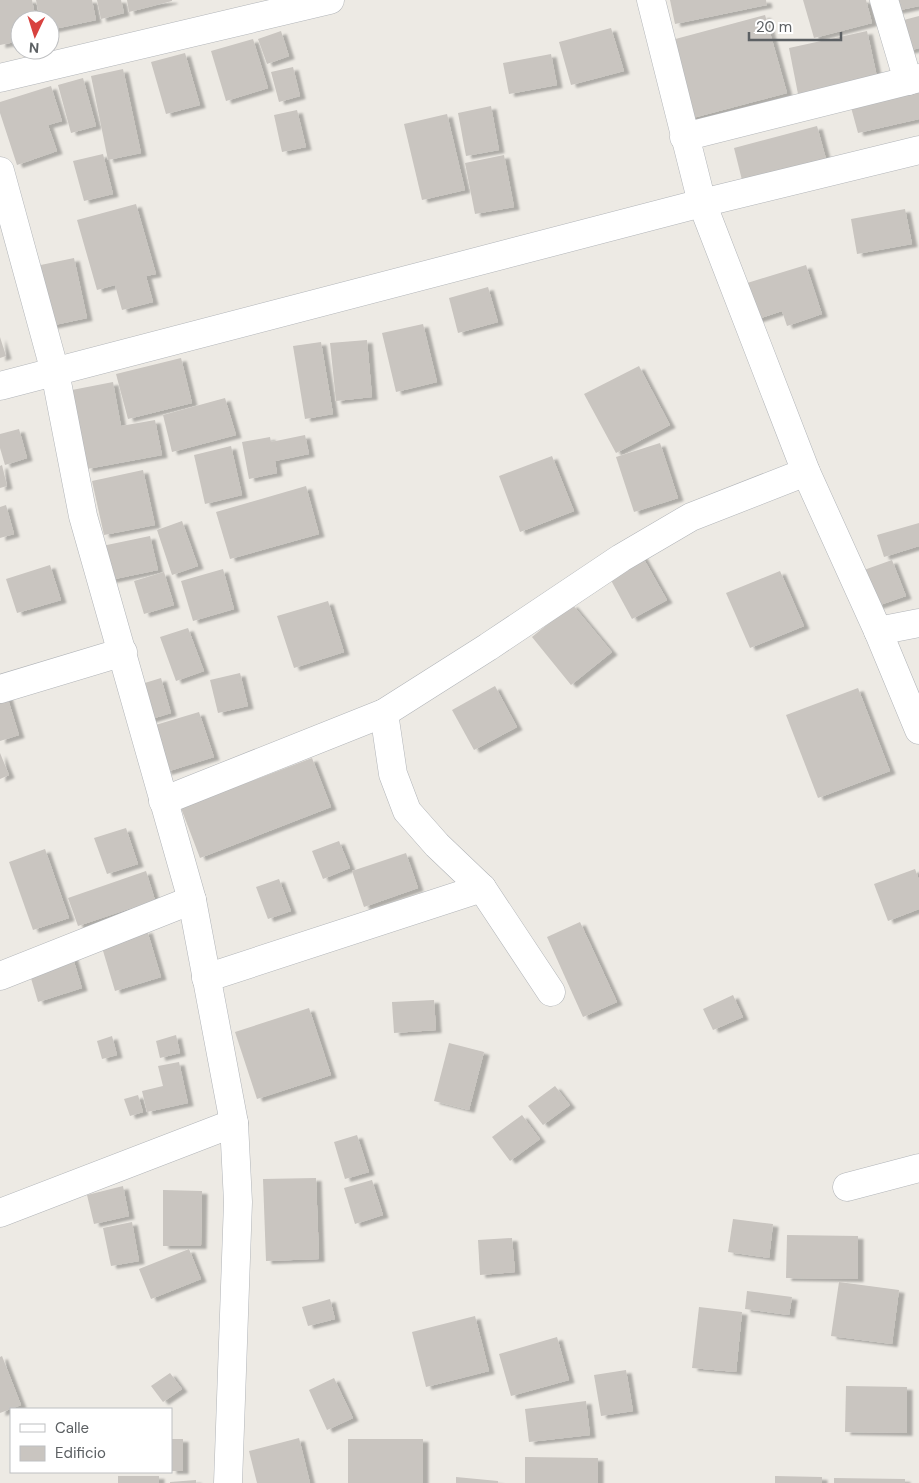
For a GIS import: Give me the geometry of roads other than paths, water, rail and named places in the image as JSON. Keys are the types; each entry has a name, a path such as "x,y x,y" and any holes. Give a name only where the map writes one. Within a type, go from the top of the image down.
{"street":[{"path":"0,78 330,0"},
{"path":"651,0 702,203 806,472 878,631 919,730"},
{"path":"684,137 913,79 884,0"},
{"path":"0,386 702,203 919,150"},
{"path":"0,171 55,372 83,516 192,900 234,1123 238,1202 228,1483"},
{"path":"163,802 384,713 488,648 621,558 690,517 806,472"},
{"path":"878,631 919,623"},
{"path":"0,688 123,652"},
{"path":"384,713 393,774 407,811 437,845 482,888 551,992"},
{"path":"206,978 482,888"},
{"path":"0,976 192,900"},
{"path":"0,1213 234,1123"},
{"path":"847,1188 919,1168"}]}
